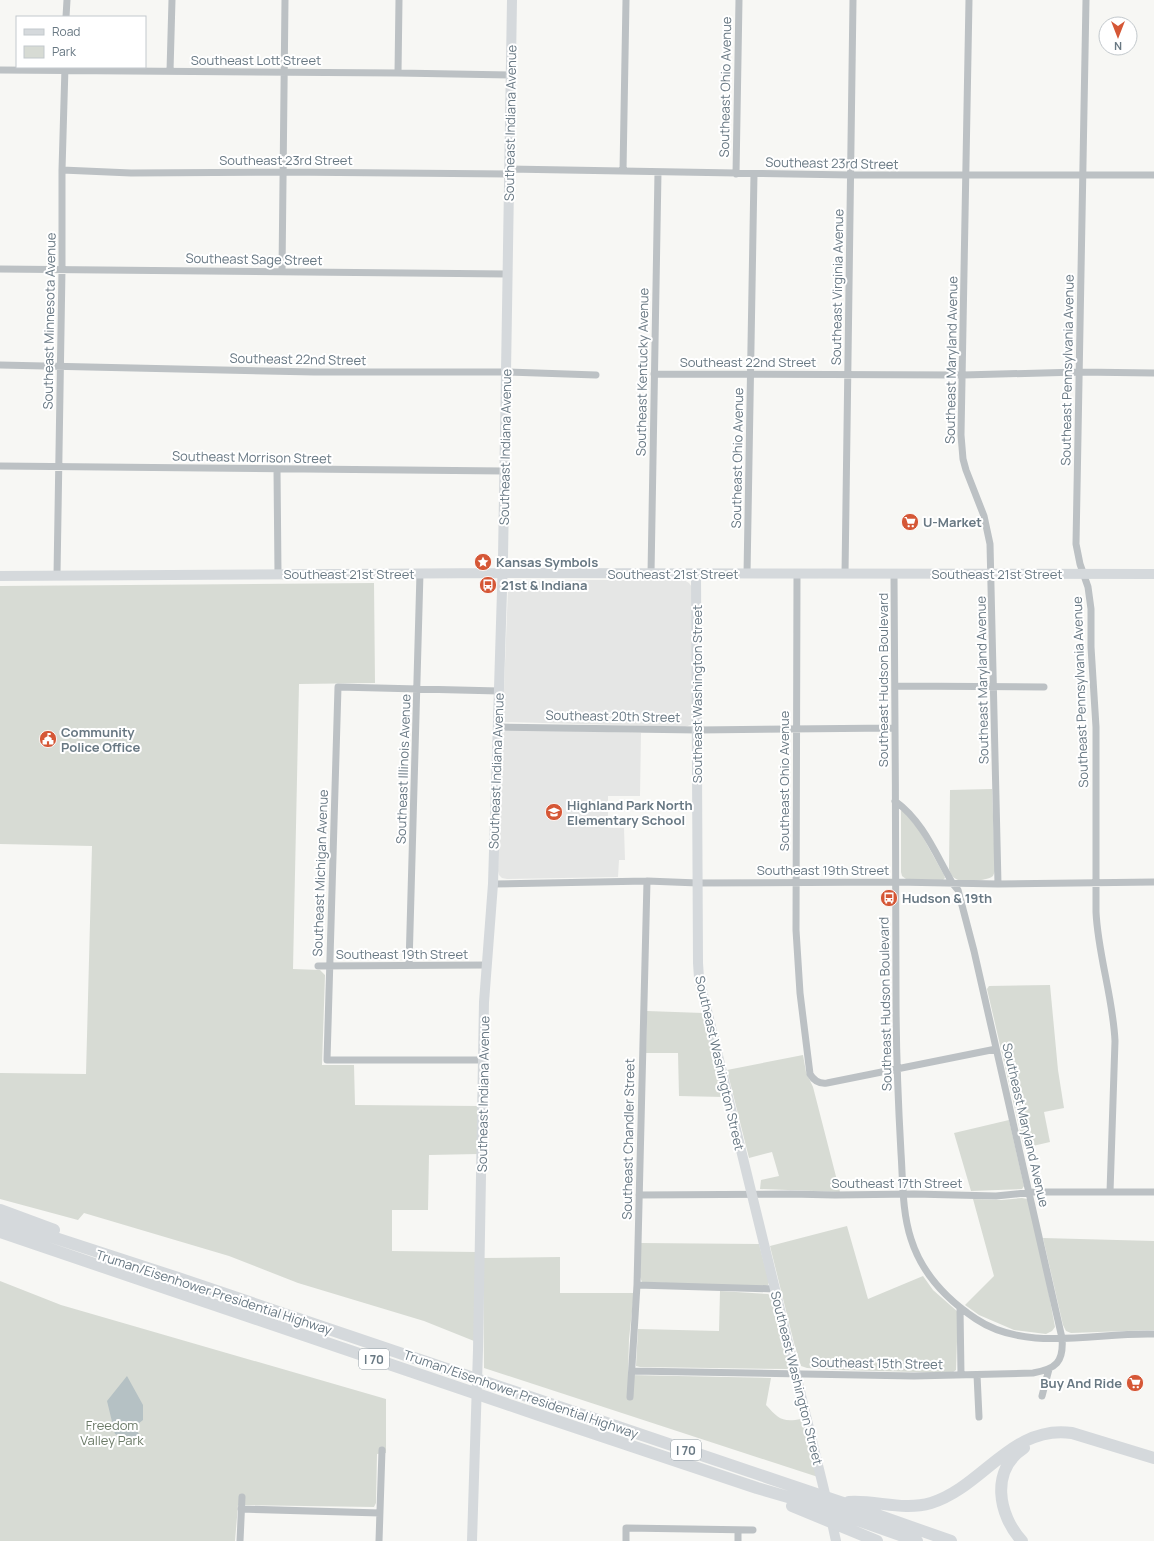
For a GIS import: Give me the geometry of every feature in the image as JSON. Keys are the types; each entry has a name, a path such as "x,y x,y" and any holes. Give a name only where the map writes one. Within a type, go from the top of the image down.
{"highway":[{"path":"0,1210 131,1258 178,1278"},
{"name":"Truman/Eisenhower Presidential Highway","path":"0,1220 178,1278 843,1503 950,1541"},
{"name":"Truman/Eisenhower Presidential Highway","path":"0,1232 757,1488 774,1498 812,1509"},
{"path":"0,1238 17,1238"},
{"path":"843,1503 863,1501 876,1504 912,1506 931,1503 956,1490 1028,1438 1047,1432 1062,1431 1072,1433 1154,1458"},
{"path":"1022,1541 1012,1529 1004,1513 1001,1502 1001,1484 1004,1474 1014,1458 1030,1445 1042,1439 1062,1438 1084,1443 1154,1465"},
{"path":"812,1509 846,1516 917,1541"},
{"path":"812,1509 850,1529 878,1541"}],"street":[{"path":"66,0 66,16"},
{"path":"170,71 172,0"},
{"path":"282,272 285,0"},
{"path":"398,72 399,0"},
{"name":"Southeast Indiana Avenue","path":"472,1541 478,1350 483,1060 487,965 493,884 499,691 512,0"},
{"path":"623,171 626,0"},
{"name":"Southeast Ohio Avenue","path":"736,174 739,0"},
{"name":"Southeast Virginia Avenue","path":"845,574 853,0"},
{"name":"Southeast Maryland Avenue","path":"969,0 961,435 963,459 969,480 984,516 988,530 991,574 998,884"},
{"name":"Southeast Pennsylvania Avenue","path":"1086,0 1084,175 1076,544 1088,587 1091,609 1091,647 1095,699 1096,920 1116,1041 1110,1192"},
{"name":"Southeast Lott Street","path":"0,70 65,69 398,72 511,75"},
{"name":"Southeast Minnesota Avenue","path":"57,576 61,368 62,170 65,69"},
{"name":"Southeast 23rd Street","path":"62,170 131,173 623,171 851,176 1154,175"},
{"name":"Southeast Kentucky Avenue","path":"651,574 658,172"},
{"name":"Southeast Ohio Avenue","path":"748,574 754,174"},
{"name":"Southeast Sage Street","path":"0,269 508,274"},
{"name":"Southeast 22nd Street","path":"0,365 61,368 314,372 506,372 596,375"},
{"name":"Southeast 22nd Street","path":"654,374 1154,373"},
{"name":"Southeast Morrison Street","path":"0,466 504,471"},
{"path":"277,469 278,574"},
{"name":"Southeast 21st Street","path":"0,576 420,573 1154,574"},
{"name":"Southeast Illinois Avenue","path":"410,965 420,573"},
{"name":"Southeast Washington Street","path":"696,574 699,978 836,1541"},
{"name":"Southeast Ohio Avenue","path":"797,574 796,930 800,993 810,1074 815,1080 827,1083 896,1069"},
{"name":"Southeast Hudson Boulevard","path":"894,574 896,1069 903,1194 907,1225 922,1265 939,1289 960,1308 978,1320 1004,1332 1032,1338 1062,1338"},
{"name":"Southeast Michigan Avenue","path":"418,689 338,686 327,1060 483,1060"},
{"path":"895,686 994,686 1044,688"},
{"path":"418,689 499,691"},
{"name":"Southeast 20th Street","path":"498,727 698,730 895,728"},
{"name":"Southeast Maryland Avenue","path":"895,802 905,808 920,825 953,884 958,890 974,951 1062,1338 1063,1350 1060,1360 1049,1369"},
{"name":"Southeast 19th Street","path":"493,884 647,881 698,883 896,882 953,884 1154,882"},
{"name":"Southeast Chandler Street","path":"630,1396 639,1195 647,881"},
{"name":"Southeast 19th Street","path":"318,966 487,965"},
{"path":"896,1069 996,1049"},
{"name":"Southeast 17th Street","path":"639,1195 903,1194 996,1196 1029,1193 1154,1192"},
{"path":"636,1285 775,1289"},
{"path":"960,1308 961,1375"},
{"path":"1062,1338 1154,1334"},
{"path":"1042,1396 1049,1369"},
{"name":"Southeast 15th Street","path":"632,1371 901,1376 1033,1373 1049,1369"},
{"path":"977,1375 979,1417"},
{"path":"379,1541 382,1450"},
{"path":"240,1541 242,1496"},
{"path":"242,1509 380,1513"},
{"path":"626,1541 626,1528 753,1530"},
{"path":"738,1530 738,1541"}],"shaded area":[{"path":"684,580 692,587 693,724 685,727 504,722 503,715 508,588 510,584 514,582"},
{"name":"Highland Park North Elementary School","path":"507,729 641,733 640,796 608,796 608,828 624,828 625,860 619,860 618,877 507,879 502,878 499,875 503,736"},
{"path":"127,1376 143,1405 143,1420 134,1427 139,1434 140,1441 137,1444 115,1434 107,1401"}],"green space":[{"path":"374,583 375,683 299,684 293,969 320,970 325,975 322,1065 354,1065 355,1105 479,1106 478,1154 429,1155 428,1210 392,1210 392,1251 477,1252 474,1341 424,1321 298,1283 229,1256 84,1213 78,1220 0,1199 0,1073 86,1074 92,846 0,844 0,586"},
{"path":"992,789 995,871 993,876 986,879 969,881 959,880 952,876 949,869 950,790"},
{"path":"903,810 919,830 944,875 945,878 943,880 906,879 902,876 901,811"},
{"path":"1050,985 1058,1070 1064,1108 1044,1112 1050,1142 1024,1148 987,989 989,986"},
{"path":"647,1011 703,1013 723,1097 679,1096 678,1053 646,1053"},
{"path":"803,1055 806,1072 813,1087 840,1192 760,1189 761,1180 779,1176 772,1152 749,1158 727,1070"},
{"path":"1009,1120 1024,1186 1022,1189 971,1191 954,1133"},
{"path":"973,1199 1001,1200 1027,1199 1032,1204 1055,1327 1052,1331 1046,1334 1014,1330 979,1315 965,1305 994,1276"},
{"path":"847,1226 868,1299 923,1276 933,1290 958,1312 956,1370 952,1373 841,1370 807,1368 801,1366 770,1246"},
{"path":"1043,1238 1154,1241 1154,1330 1071,1333 1066,1331 1063,1325"},
{"path":"641,1243 759,1244 769,1282 768,1285 762,1287 642,1282 640,1277"},
{"path":"560,1257 560,1293 634,1293 629,1339 628,1375 771,1378 766,1405 777,1416 785,1420 801,1419 818,1477 484,1368 483,1258"},
{"name":"Freedom Valley Park","path":"0,1281 61,1305 386,1399 386,1453 377,1454 376,1503 374,1507 238,1505 235,1541 0,1541"},
{"path":"720,1291 768,1294 772,1297 790,1366 788,1369 636,1366 638,1329 719,1331"}],"place":[{"name":"U-Market","path":"910,522"},
{"name":"Kansas Symbols","path":"483,562"},
{"name":"21st & Indiana","path":"488,585"},
{"name":"Community Police Office","path":"48,739"},
{"name":"Highland Park North Elementary School","path":"554,812"},
{"name":"Hudson & 19th","path":"889,898"},
{"name":"Buy And Ride","path":"1135,1383"}]}
